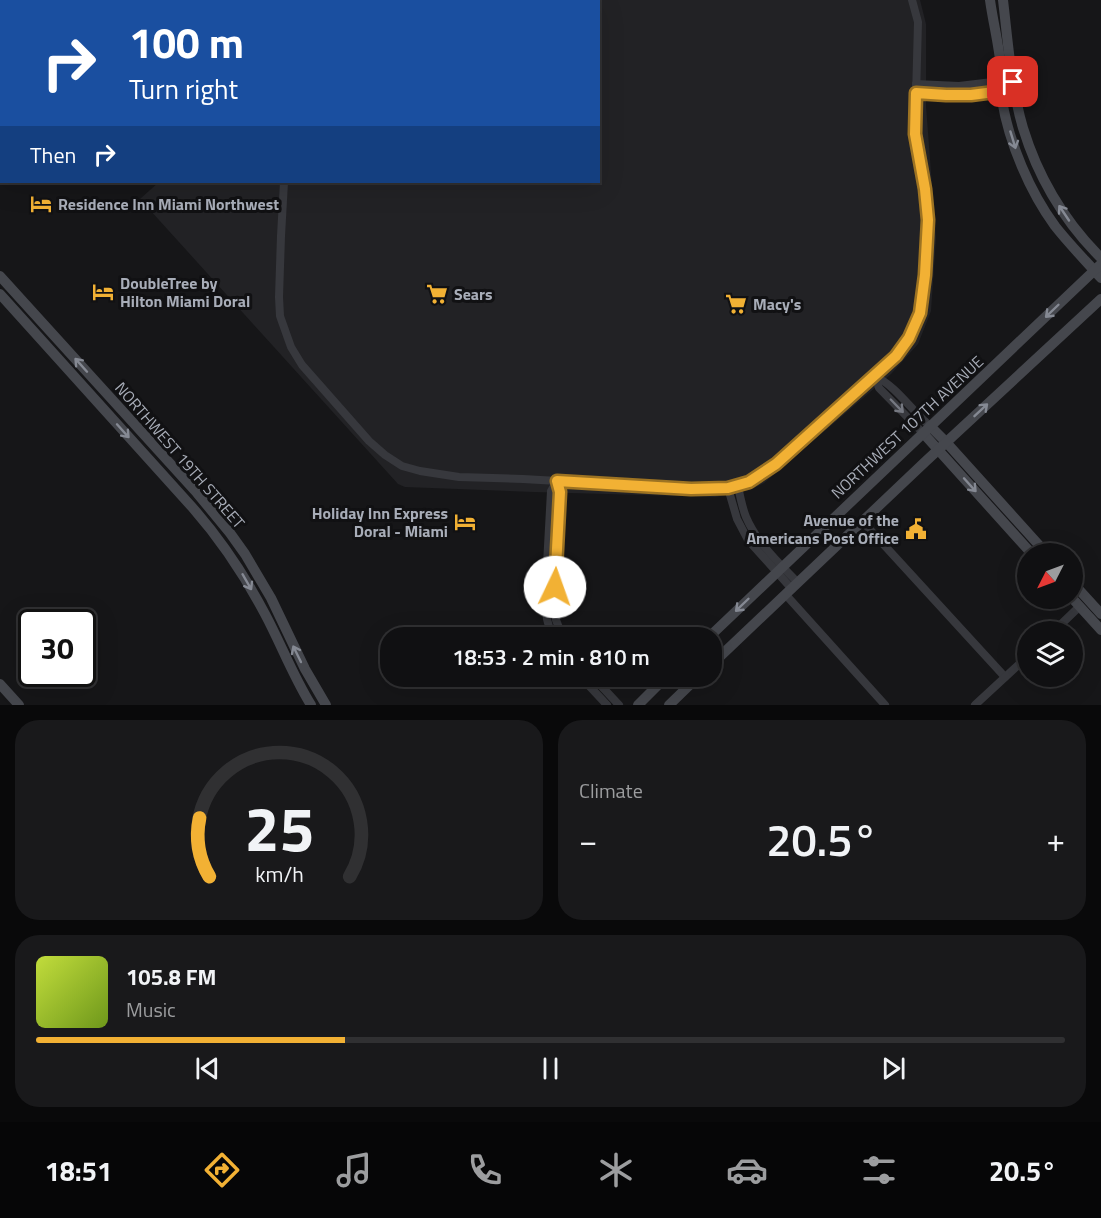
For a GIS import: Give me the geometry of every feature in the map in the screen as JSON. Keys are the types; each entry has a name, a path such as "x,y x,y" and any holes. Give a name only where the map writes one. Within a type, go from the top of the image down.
{"main road":[{"path":"990,0 1001,67 1003,102 1016,149 1037,198 1056,227 1099,271"},
{"path":"1003,0 1013,82 1023,128 1032,153 1048,186 1073,226 1101,258"},
{"name":"NORTHWEST 107TH AVENUE","path":"719,627 926,430 1099,271"},
{"name":"NORTHWEST 19TH STREET","path":"0,276 230,533 265,588 305,669 326,705"},
{"name":"NORTHWEST 19TH STREET","path":"0,294 217,537 246,580 311,705"},
{"path":"722,655 1101,299"},
{"path":"926,430 1021,533 1033,543"},
{"path":"1021,533 1026,543"},
{"path":"1083,603 1101,614"},
{"path":"1083,605 1101,630"},
{"path":"0,684 19,705"},
{"path":"638,705 656,687"},
{"path":"669,705 688,687"}],"street":[{"path":"284,183 279,297 283,326 291,347 302,365 384,455 402,466 459,477 691,489 738,486 769,470 875,376 896,356 918,319 925,275 928,220 915,134 918,22 912,0"},
{"path":"916,93 961,96 1013,82"},
{"path":"916,84 1001,86"},
{"path":"875,376 879,388 926,430"},
{"path":"549,627 545,609 545,588 550,491 557,481"},
{"path":"557,481 560,492 554,601 558,627"},
{"path":"738,486 751,528 792,589 885,705"},
{"path":"728,488 742,530 753,547 779,569"},
{"path":"862,522 1005,677"},
{"path":"1063,621 1073,609"},
{"path":"975,705 1017,666"},
{"path":"590,687 607,705"},
{"path":"602,687 619,705"}],"shaded area":[{"path":"600,0 920,0 926,24 926,106 936,238 931,311 918,344 891,374 764,483 750,490 715,497 405,487 398,484 140,199 158,183 600,183"}],"place":[{"name":"Residence Inn Miami Northwest","path":"41,204"},
{"name":"DoubleTree by Hilton Miami Doral","path":"103,292"},
{"name":"Sears","path":"437,294"},
{"name":"Macy's","path":"736,304"},
{"name":"Holiday Inn Express Doral - Miami","path":"465,522"},
{"name":"Avenue of the Americans Post Office","path":"916,529"}],"route":[{"path":"555,587 560,492 557,481 698,489 728,488 745,484 776,464 896,356 909,338 920,313 925,275 928,220 915,134 916,93 971,95 1002,91 1013,82"}]}
